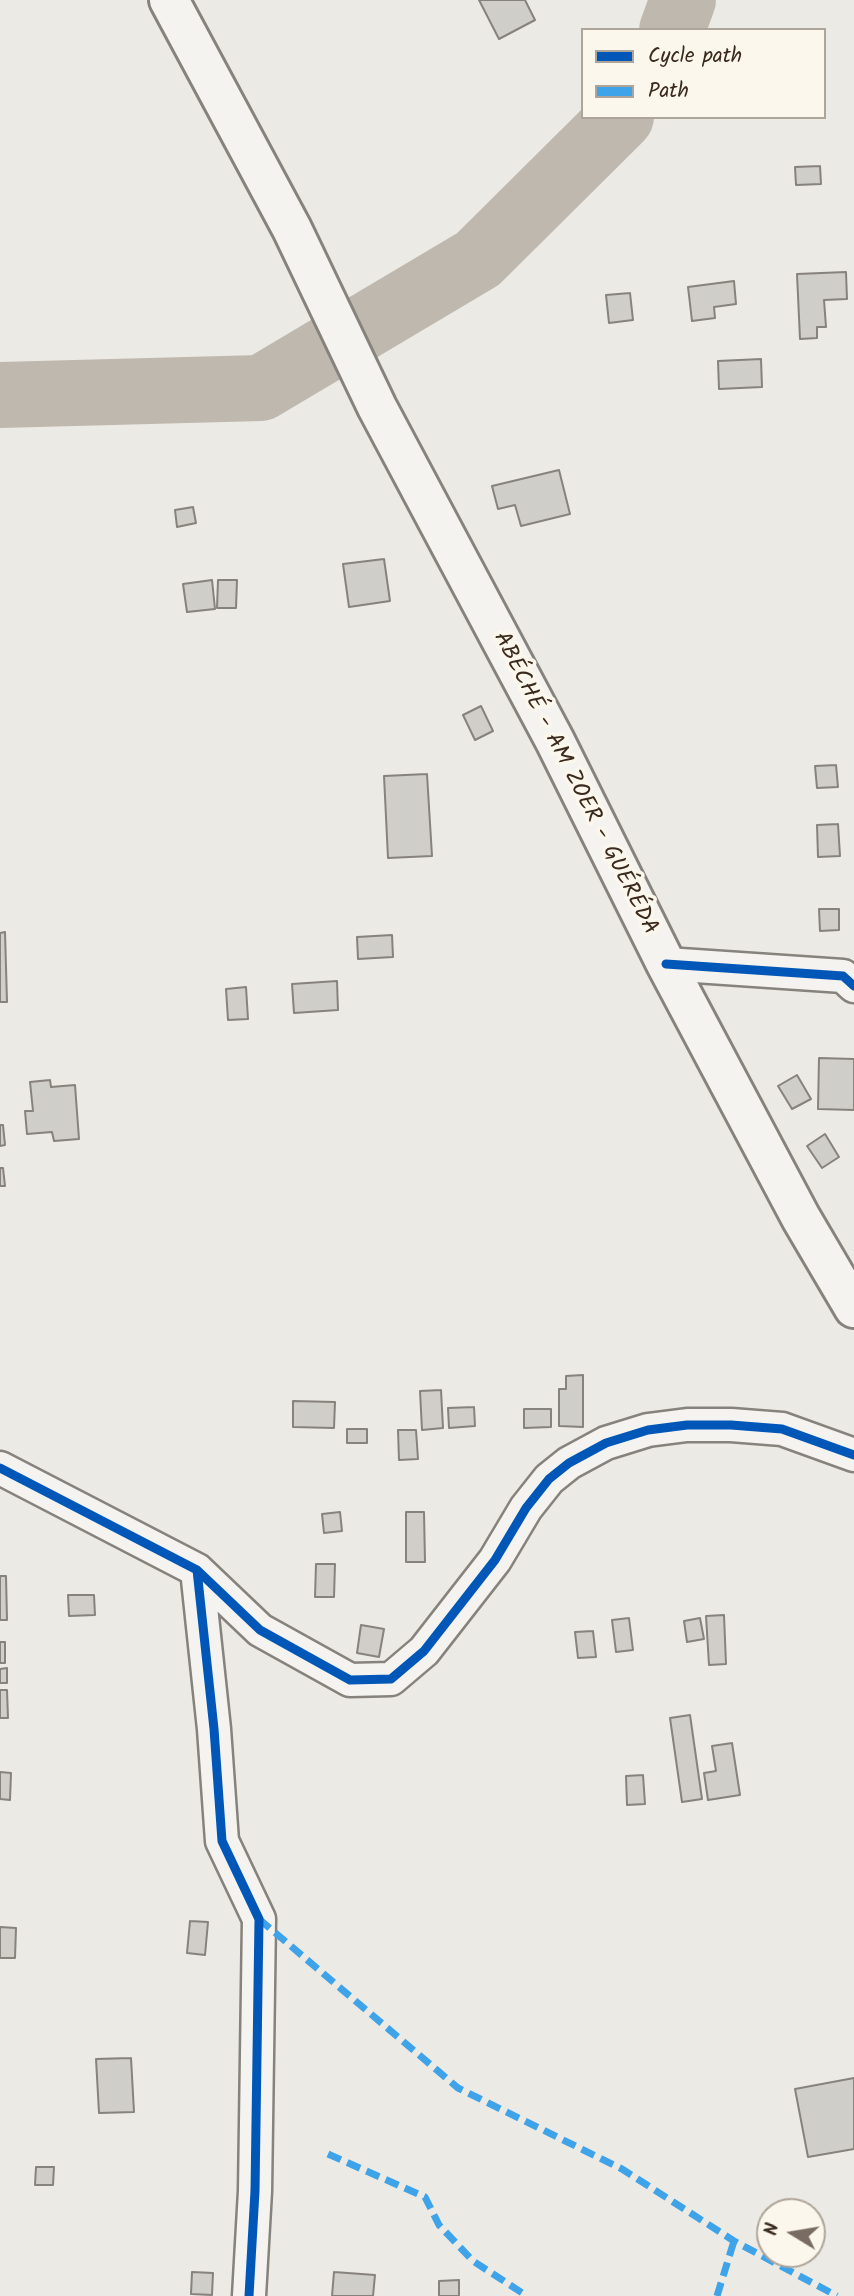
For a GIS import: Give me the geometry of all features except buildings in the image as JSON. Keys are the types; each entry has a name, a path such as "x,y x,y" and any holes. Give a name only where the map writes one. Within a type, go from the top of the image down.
{"main road":[{"name":"ABÉCHÉ - AM ZOER - GUÉRÉDA","path":"170,0 292,229 377,407 555,741 666,964 801,1219 854,1308"}],"street":[{"path":"666,964 843,976 854,986"},
{"path":"0,1468 197,1570 260,1630 350,1680 391,1679 424,1651 495,1560 526,1508 549,1479 569,1463 606,1443 661,1428 731,1425 782,1429 854,1455"},
{"path":"197,1570 214,1729 222,1841 259,1919 255,2191 249,2296"}],"waterway":[{"path":"673,28 683,0"},
{"path":"0,395 261,388 478,259 619,119"}],"marked path":[{"path":"259,1919 458,2088 622,2169 734,2241 837,2296"},
{"path":"328,2154 425,2197 439,2225 473,2261 527,2296"},
{"path":"717,2296 734,2241"}],"cycle path":[{"path":"666,964 843,976 854,986"},
{"path":"0,1468 197,1570 260,1630 350,1680 391,1679 424,1651 495,1560 526,1508 549,1479 569,1463 606,1443 648,1430 687,1425 731,1425 782,1429 854,1455"},
{"path":"197,1570 214,1729 222,1841 259,1919 255,2191 249,2296"}]}
